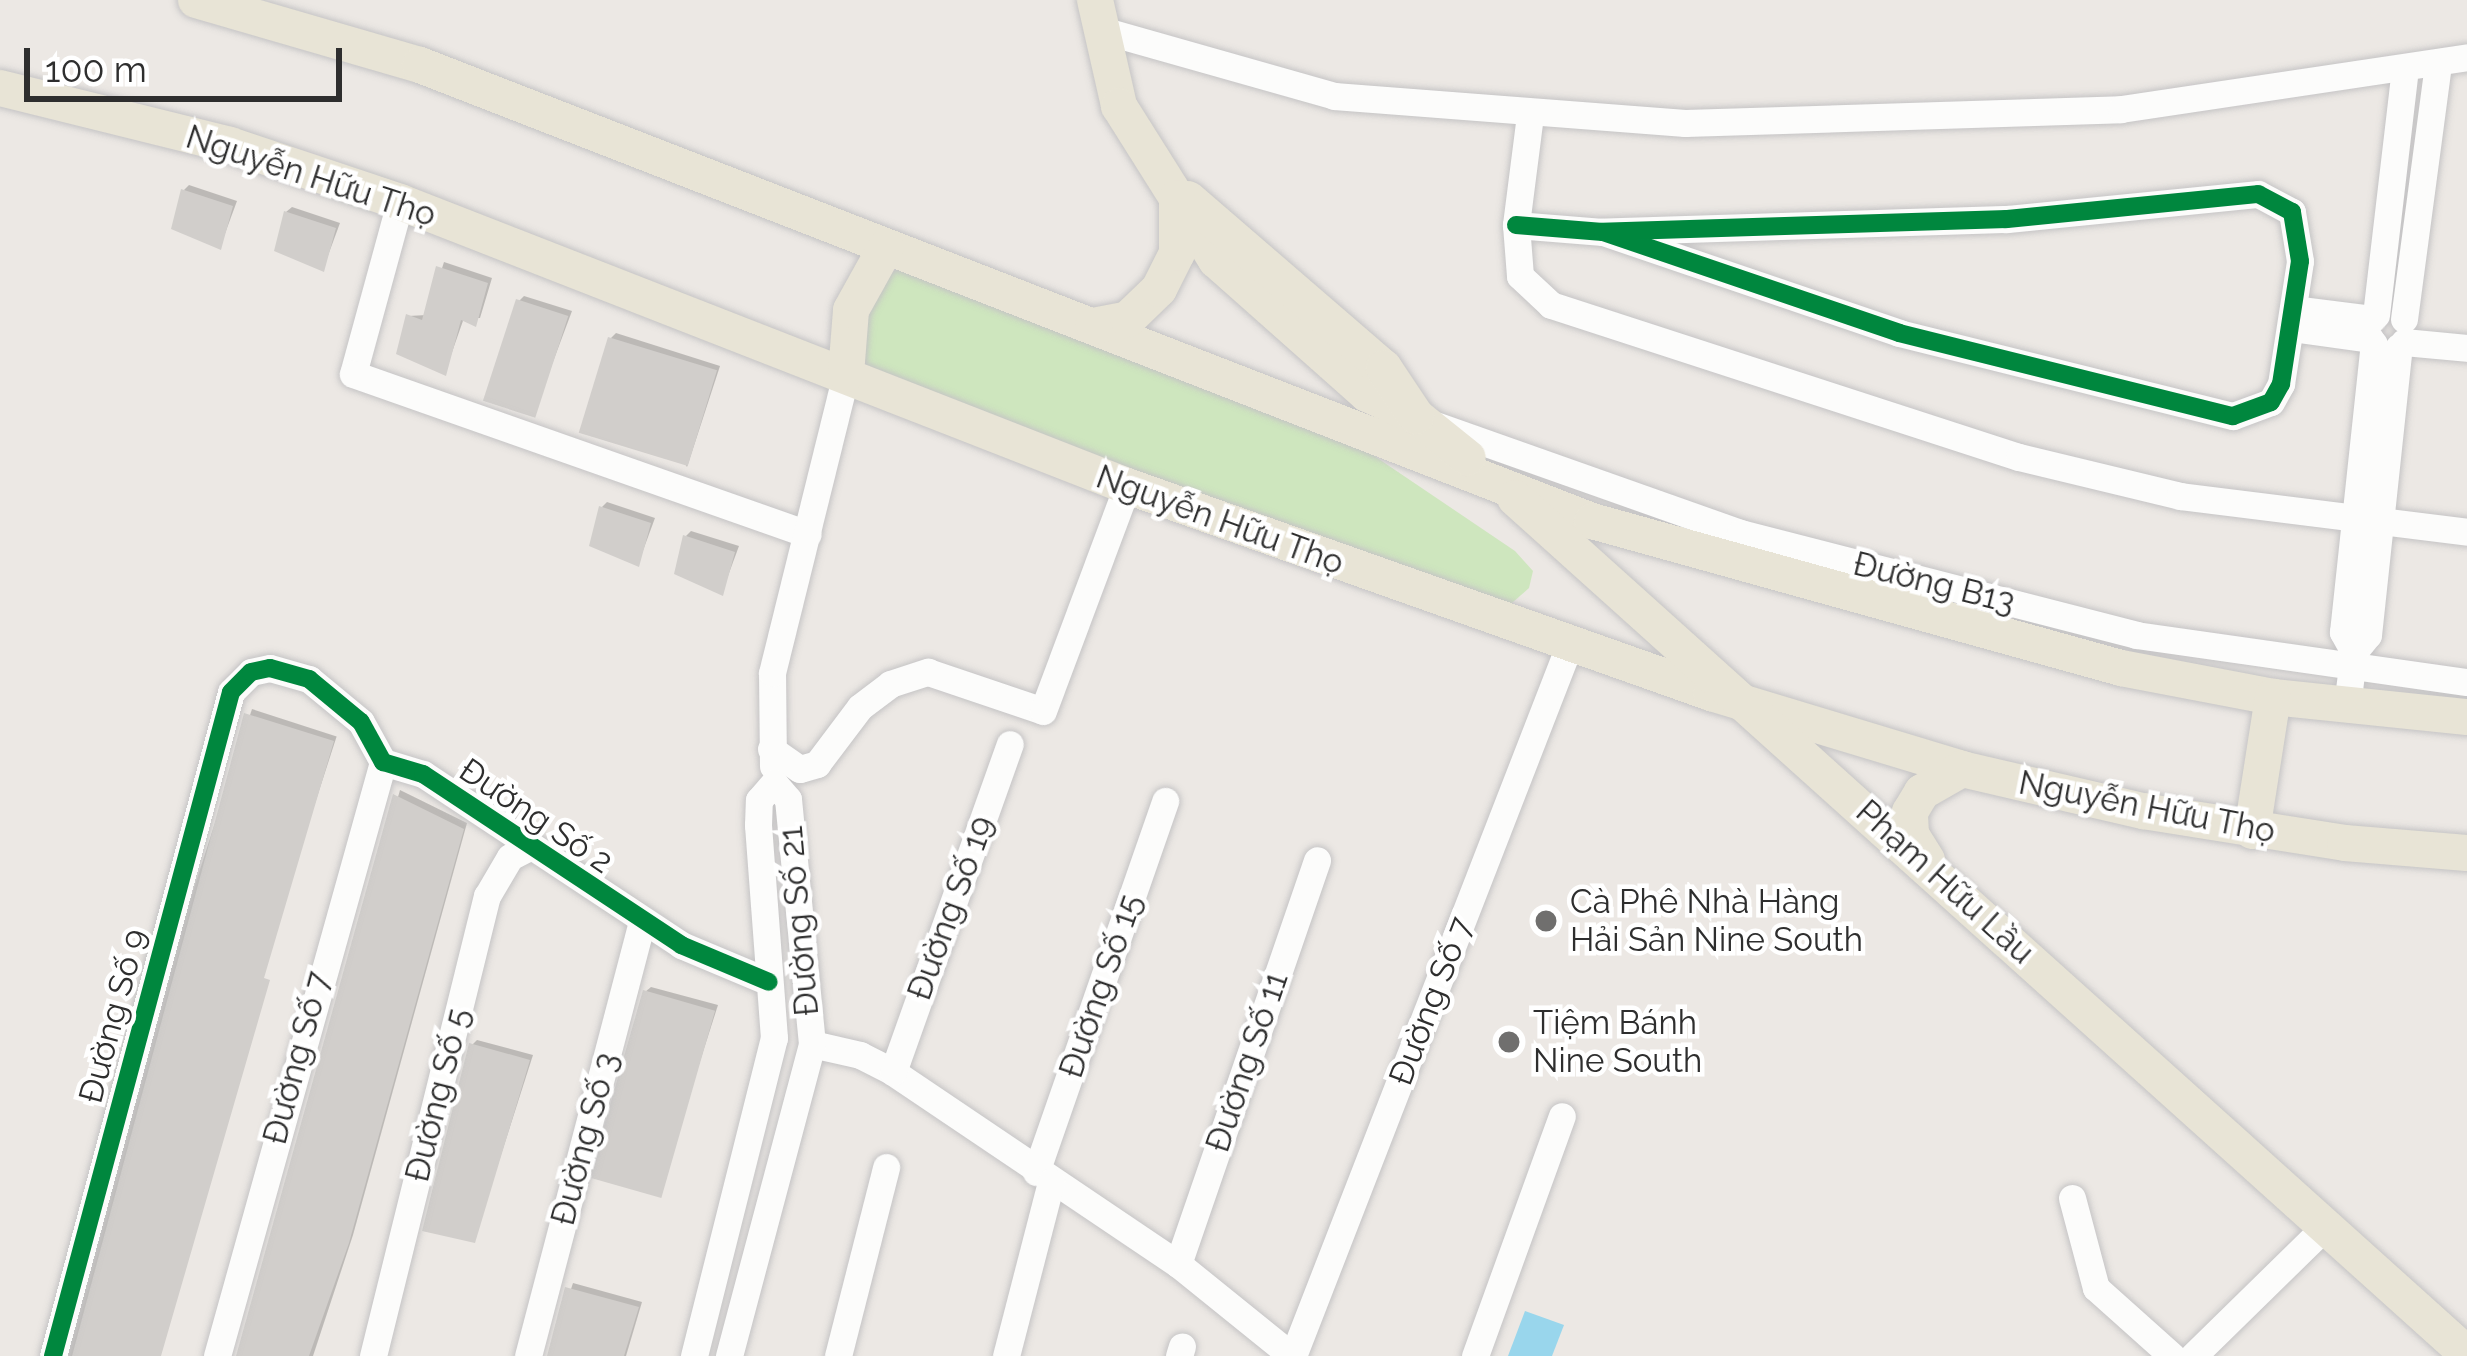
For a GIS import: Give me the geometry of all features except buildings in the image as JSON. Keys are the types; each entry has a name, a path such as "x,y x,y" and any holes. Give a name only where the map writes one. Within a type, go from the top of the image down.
{"main road":[{"path":"196,0 420,64 1592,520 1998,638 2273,697 2351,676 2467,717"},
{"name":"Phạm Hữu Lầu","path":"1096,15 1119,106 1216,260 1367,394 1417,417 1497,481 2328,1224 2467,1354"},
{"name":"Nguyễn Hữu Thọ","path":"0,88 230,145 400,202 1127,486 1569,646 1748,704 1962,769 2252,830 2467,853"},
{"path":"1093,326 1128,319 1160,289 1180,236 1175,190"},
{"path":"846,374 851,310 886,247"},
{"path":"2252,830 2273,697"},
{"path":"1939,879 1911,834 1910,812 1922,791 1962,769"}],"street":[{"path":"1096,15 1334,96 1530,115 1685,123 1999,118 2121,110 2467,57"},
{"path":"2388,331 2438,64"},
{"path":"2351,676 2368,635 2368,521 2388,331 2405,69"},
{"path":"1530,115 1516,225 1520,276 1532,294 1701,358 2019,458 2180,496 2467,532"},
{"path":"1516,225 1603,232 2006,219 2258,194 2292,212 2299,232 2292,319 2271,403 2233,416 1899,333 1603,232"},
{"path":"400,202 353,374 808,534"},
{"path":"1693,263 1688,244 1696,227"},
{"path":"2292,319 2388,331 2467,348"},
{"path":"2388,331 2467,330"},
{"path":"774,783 772,673 846,374"},
{"name":"Đường B13","path":"1417,417 1740,533 2136,635 2351,676 2467,682"},
{"path":"771,749 800,769 817,764 874,695 928,672 1043,711 1127,486"},
{"name":"Đường Số 7","path":"1292,1356 1569,646"},
{"name":"Đường Số 9","path":"53,1356 231,692 250,671 270,668 309,679 361,722 383,762"},
{"name":"Đường Số 19","path":"893,1072 1010,744"},
{"name":"Đường Số 7","path":"217,1356 383,762"},
{"name":"Đường Số 2","path":"383,762 423,774 526,849 642,922 769,982"},
{"name":"Đường Số 21","path":"694,1356 775,1038 758,825 759,800 774,783 791,821 812,1045 729,1356"},
{"name":"Đường Số 15","path":"1006,1356 1044,1177 1165,801"},
{"name":"Đường Số 5","path":"373,1356 487,896 510,857 526,849"},
{"name":"Đường Số 11","path":"1178,1264 1317,860"},
{"name":"Đường Số 3","path":"528,1356 642,922"},
{"path":"812,1045 860,1055 893,1072 1178,1264 1292,1356"},
{"path":"1474,1356 1562,1115"},
{"path":"838,1356 886,1167"},
{"path":"2072,1198 2096,1288 2172,1356"},
{"path":"2193,1356 2328,1224"}],"green space":[{"path":"903,268 1364,449 1515,551 1533,571 1529,588 1505,609 865,372 857,330 880,275"}],"water":[{"path":"1525,1311 1564,1325 1552,1356 1508,1356"}],"cycle path":[{"path":"1516,225 1603,232 1899,333 2233,416 2271,402 2281,384 2300,261 2292,212 2258,194 2006,219 1603,232"},
{"path":"53,1356 231,692 251,672 270,668 309,679 361,722 383,762 423,774 681,945 769,982"}],"place":[{"name":"Cà Phê Nhà Hàng Hải Sản Nine South","path":"1546,921"},
{"name":"Tiệm Bánh Nine South","path":"1509,1042"}]}
